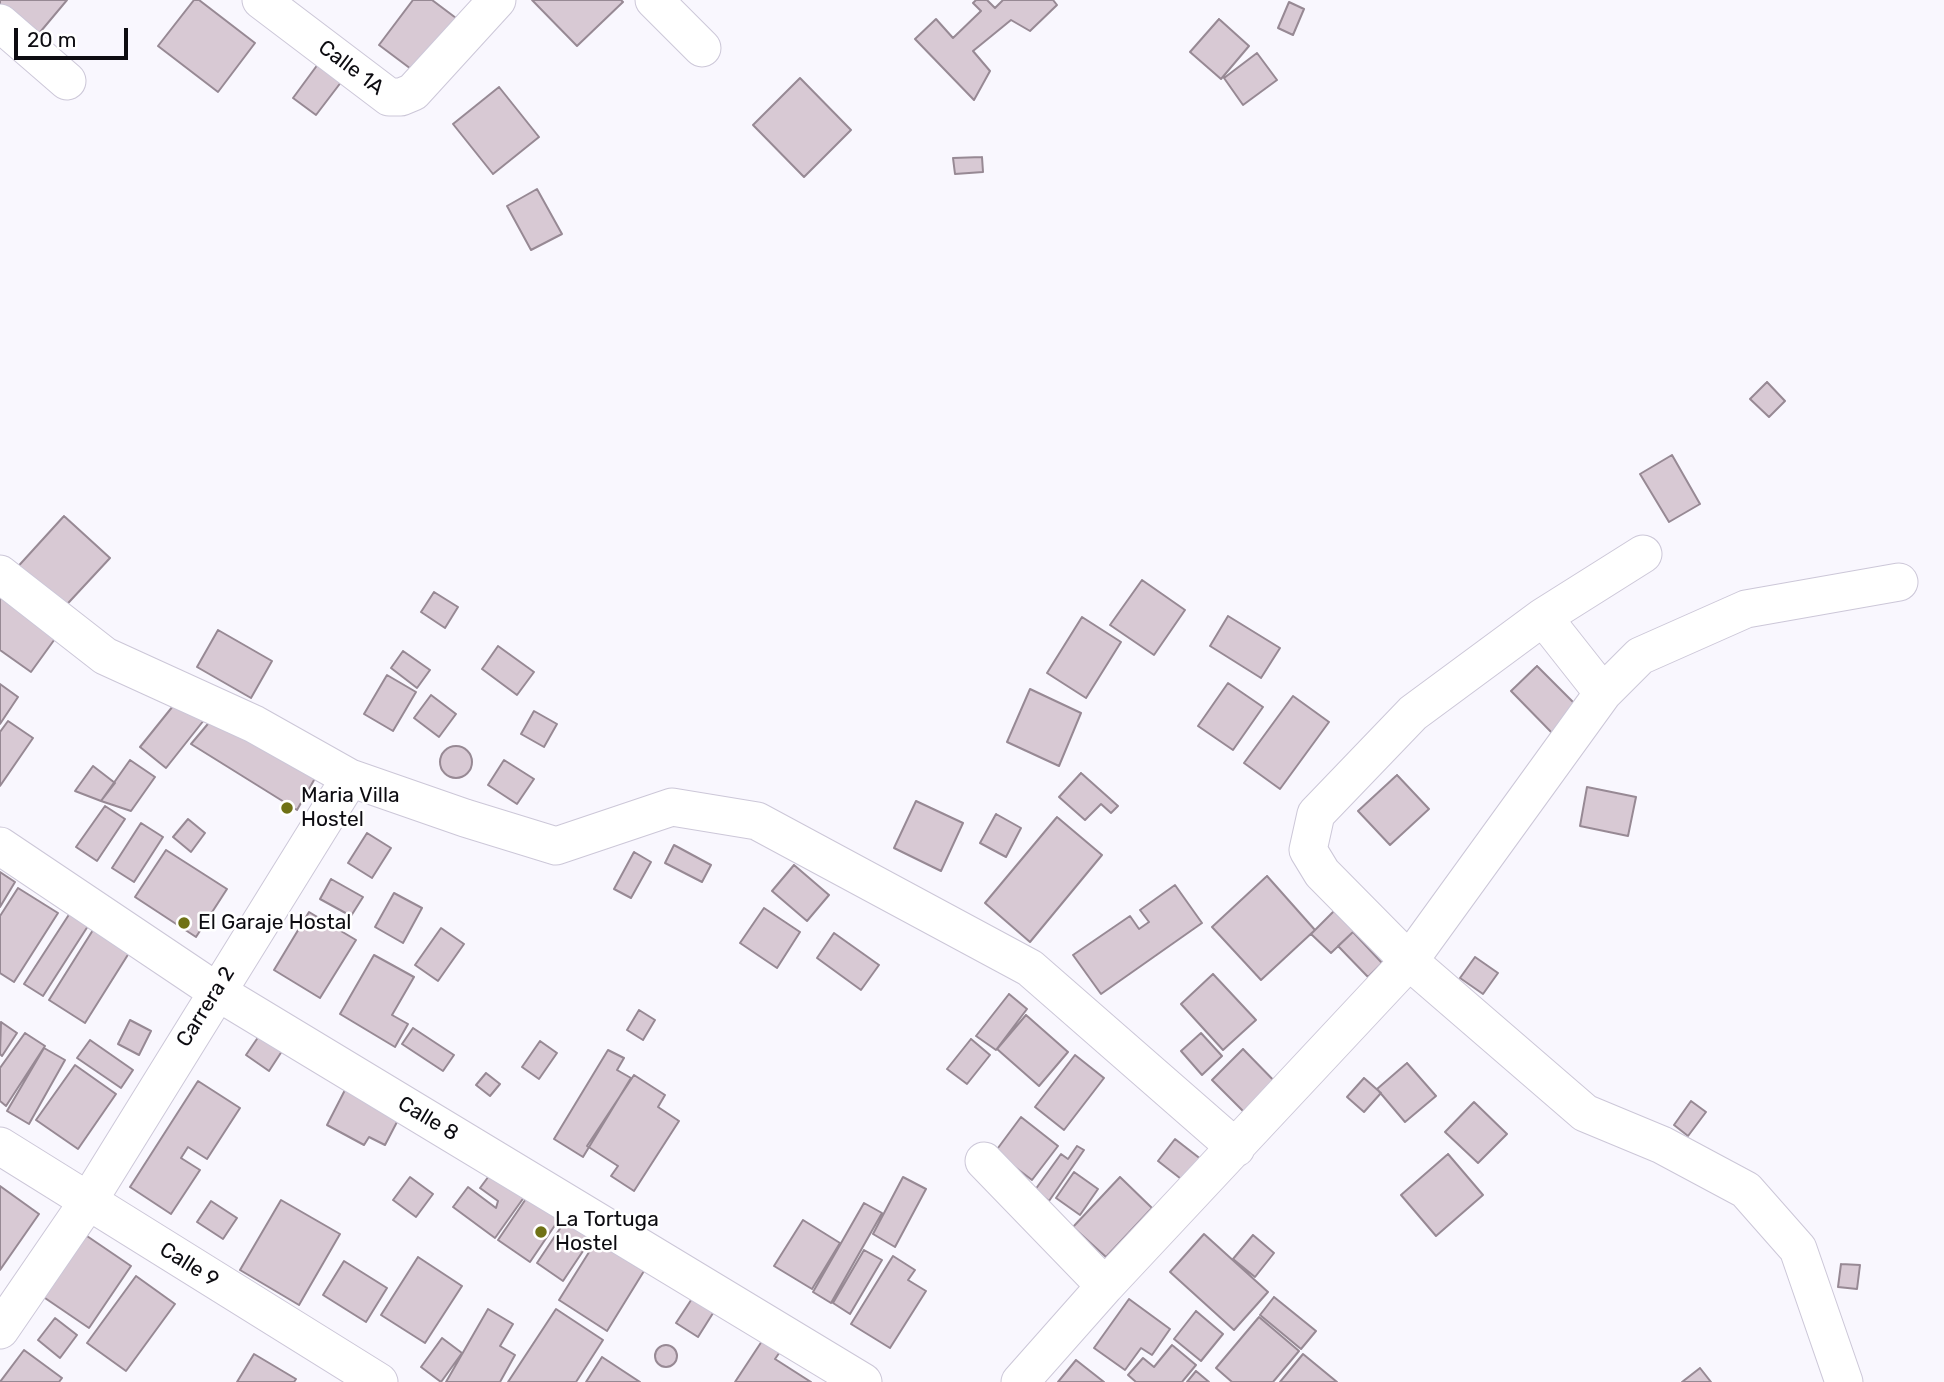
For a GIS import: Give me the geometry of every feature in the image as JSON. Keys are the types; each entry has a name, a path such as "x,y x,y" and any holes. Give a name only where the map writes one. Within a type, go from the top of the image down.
{"street":[{"name":"Calle 1A","path":"261,0 389,97 401,97 413,92 496,0"},
{"path":"654,0 702,48"},
{"path":"0,23 67,81"},
{"path":"1643,554 1543,617 1413,713 1316,814 1308,850 1322,873 1409,961 1585,1113 1662,1145 1746,1190 1798,1249 1849,1378"},
{"path":"0,574 105,656 254,724 350,778 465,818 556,846 672,807 757,821 1030,968 1236,1148"},
{"path":"1020,1382 1105,1286 1409,961 1603,693 1640,656 1746,609 1899,582"},
{"path":"1543,617 1603,693"},
{"name":"Carrera 2","path":"0,1329 87,1203 350,778"},
{"name":"Calle 8","path":"0,846 216,991 863,1382"},
{"name":"Calle 9","path":"0,1146 87,1203 379,1382"},
{"path":"984,1161 1105,1286"}],"building":[{"path":"0,0 67,0 36,37 0,7"},
{"path":"194,0 199,0 255,43 218,92 158,46"},
{"path":"413,0 432,0 460,21 419,75 379,45"},
{"path":"532,0 621,0 623,2 577,46"},
{"path":"976,0 987,0 995,8 1003,0 1053,0 1057,5 1030,31 1011,20 973,51 990,71 974,100 915,39 936,19 953,38 981,11 973,3"},
{"path":"1289,2 1304,9 1293,35 1278,28"},
{"path":"1219,19 1249,46 1221,79 1190,52"},
{"path":"1257,53 1277,80 1243,105 1224,78"},
{"path":"321,60 345,77 316,115 293,98"},
{"path":"800,78 851,130 804,177 753,125"},
{"path":"499,87 539,137 493,174 453,124"},
{"path":"982,157 983,172 955,174 953,158"},
{"path":"537,189 562,234 531,250 507,206"},
{"path":"1767,382 1785,401 1769,417 1750,399"},
{"path":"1672,455 1700,504 1669,522 1640,474"},
{"path":"64,516 110,558 58,614 13,572"},
{"path":"1142,580 1185,610 1154,655 1110,625"},
{"path":"434,592 458,607 445,628 421,612"},
{"path":"0,595 57,636 31,672 0,650"},
{"path":"1228,616 1280,648 1261,678 1210,646"},
{"path":"1082,617 1121,642 1086,698 1047,673"},
{"path":"218,630 272,661 251,698 197,667"},
{"path":"498,646 534,672 517,695 482,669"},
{"path":"403,651 430,670 417,688 391,668"},
{"path":"1537,666 1582,711 1555,736 1511,691"},
{"path":"387,675 416,692 393,731 364,714"},
{"path":"1228,683 1263,707 1233,750 1198,726"},
{"path":"0,684 18,697 0,724"},
{"path":"1030,689 1081,713 1059,766 1007,742"},
{"path":"431,695 456,714 439,737 414,718"},
{"path":"1293,696 1329,722 1280,789 1244,763"},
{"path":"173,706 208,715 166,768 140,747"},
{"path":"534,711 557,724 544,747 521,734"},
{"path":"212,719 318,773 297,810 191,744"},
{"path":"8,721 33,738 0,786 0,732"},
{"path":"456,746 467,751 472,762 467,773 456,778 445,773 440,762 445,751"},
{"path":"130,760 155,777 131,811 101,801"},
{"path":"504,760 534,779 517,804 488,785"},
{"path":"93,766 115,783 101,801 75,791"},
{"path":"1081,773 1118,806 1111,813 1101,804 1085,820 1059,797"},
{"path":"1397,775 1429,809 1390,845 1358,811"},
{"path":"1587,787 1636,797 1628,836 1580,826"},
{"path":"916,801 963,823 941,871 894,848"},
{"path":"105,806 125,819 97,861 76,847"},
{"path":"996,814 1021,828 1006,857 980,843"},
{"path":"1057,817 1102,855 1030,942 985,903"},
{"path":"188,819 205,833 191,852 173,837"},
{"path":"141,823 163,837 134,882 112,868"},
{"path":"367,833 391,848 372,878 348,863"},
{"path":"674,845 711,865 702,882 665,863"},
{"path":"166,850 227,889 196,937 135,897"},
{"path":"634,852 651,862 631,898 614,889"},
{"path":"794,865 829,895 807,921 772,891"},
{"path":"0,872 15,882 0,907"},
{"path":"1267,876 1315,930 1261,980 1212,927"},
{"path":"331,879 363,897 351,916 320,899"},
{"path":"1175,885 1202,923 1101,994 1073,955 1130,916 1139,929 1149,922 1140,910"},
{"path":"18,888 58,913 14,982 0,973 0,916"},
{"path":"394,893 422,908 403,943 375,927"},
{"path":"764,908 800,932 777,968 740,943"},
{"path":"1334,911 1354,931 1331,953 1311,934"},
{"path":"309,912 356,940 320,998 274,970"},
{"path":"70,913 88,926 43,996 24,984"},
{"path":"441,928 464,944 438,981 415,965"},
{"path":"93,930 129,953 85,1023 49,1000"},
{"path":"1353,932 1382,963 1368,977 1338,946"},
{"path":"834,933 879,965 861,990 817,958"},
{"path":"374,955 414,977 392,1015 408,1024 395,1047 340,1014"},
{"path":"1475,957 1498,973 1483,994 1460,978"},
{"path":"1213,974 1256,1020 1223,1050 1181,1004"},
{"path":"1009,994 1027,1009 996,1050 976,1036"},
{"path":"639,1010 655,1020 643,1040 627,1030"},
{"path":"1026,1015 1068,1052 1039,1086 997,1049"},
{"path":"130,1020 151,1031 139,1055 118,1044"},
{"path":"1,1022 17,1033 2,1056 0,1054"},
{"path":"413,1028 454,1055 443,1071 402,1044"},
{"path":"263,1030 286,1045 269,1071 246,1055"},
{"path":"25,1033 45,1046 6,1106 0,1101 0,1068"},
{"path":"1201,1033 1222,1056 1202,1075 1181,1051"},
{"path":"971,1039 990,1055 967,1084 947,1069"},
{"path":"90,1040 133,1070 121,1088 77,1058"},
{"path":"540,1041 557,1053 539,1079 522,1067"},
{"path":"44,1048 65,1060 29,1124 7,1111"},
{"path":"1243,1049 1284,1091 1254,1122 1212,1080"},
{"path":"608,1050 624,1058 617,1070 631,1078 583,1157 554,1139"},
{"path":"1075,1055 1104,1078 1064,1130 1035,1107"},
{"path":"1407,1063 1436,1096 1405,1122 1377,1089"},
{"path":"75,1065 116,1094 78,1149 36,1120"},
{"path":"486,1073 500,1084 490,1096 476,1085"},
{"path":"634,1075 665,1095 658,1107 679,1121 634,1191 611,1176 618,1166 587,1146"},
{"path":"1364,1078 1381,1093 1364,1112 1347,1097"},
{"path":"198,1081 240,1108 207,1159 188,1147 181,1158 200,1170 171,1214 130,1187"},
{"path":"346,1088 398,1120 385,1145 369,1137 364,1145 327,1125"},
{"path":"1691,1101 1706,1112 1688,1136 1674,1125"},
{"path":"1474,1102 1507,1134 1478,1163 1445,1132"},
{"path":"1021,1117 1058,1146 1032,1180 995,1152"},
{"path":"1175,1139 1202,1160 1185,1182 1158,1161"},
{"path":"1077,1146 1084,1150 1049,1201 1035,1190 1061,1154 1068,1159"},
{"path":"1448,1154 1483,1195 1436,1236 1401,1195"},
{"path":"500,1161 532,1186 495,1238 453,1207 468,1187 496,1208 498,1201 480,1188"},
{"path":"1074,1172 1098,1189 1080,1215 1056,1198"},
{"path":"410,1177 433,1194 416,1217 393,1200"},
{"path":"903,1177 926,1189 895,1247 873,1234"},
{"path":"1120,1177 1152,1208 1106,1257 1073,1227"},
{"path":"0,1186 39,1214 0,1270"},
{"path":"534,1187 566,1209 530,1262 498,1240"},
{"path":"281,1200 340,1234 299,1305 240,1270"},
{"path":"211,1201 237,1218 223,1239 197,1222"},
{"path":"577,1203 603,1221 563,1281 537,1263"},
{"path":"864,1203 882,1213 831,1303 813,1292"},
{"path":"803,1220 840,1243 812,1289 774,1266"},
{"path":"84,1234 131,1266 89,1328 42,1296"},
{"path":"1204,1234 1268,1292 1234,1330 1170,1272"},
{"path":"1253,1235 1274,1253 1255,1277 1233,1259"},
{"path":"596,1241 644,1271 607,1331 559,1300"},
{"path":"864,1250 882,1260 850,1314 833,1303"},
{"path":"893,1256 915,1270 908,1280 926,1291 890,1348 851,1324"},
{"path":"418,1257 462,1286 425,1343 381,1315"},
{"path":"344,1261 387,1288 366,1322 323,1295"},
{"path":"1841,1264 1860,1265 1857,1289 1838,1287"},
{"path":"136,1276 175,1304 126,1371 87,1343"},
{"path":"699,1288 720,1302 698,1337 676,1323"},
{"path":"1274,1297 1316,1331 1301,1349 1260,1315"},
{"path":"1129,1299 1170,1329 1152,1355 1141,1348 1125,1370 1094,1348"},
{"path":"488,1309 513,1324 500,1346 515,1355 500,1382 446,1382"},
{"path":"556,1309 603,1340 576,1382 508,1382"},
{"path":"1196,1311 1223,1334 1201,1361 1174,1339"},
{"path":"1259,1317 1299,1351 1273,1382 1232,1382 1216,1368"},
{"path":"55,1318 77,1335 60,1358 38,1340"},
{"path":"442,1338 462,1353 441,1382 421,1367"},
{"path":"764,1338 782,1349 775,1359 811,1382 735,1382"},
{"path":"666,1345 676,1352 677,1356 670,1366 666,1367 656,1360 655,1356 662,1346"},
{"path":"1172,1345 1196,1365 1182,1382 1136,1382 1128,1375 1143,1358 1154,1367"},
{"path":"24,1350 62,1378 59,1382 0,1382"},
{"path":"254,1354 296,1379 294,1382 237,1382"},
{"path":"1303,1354 1337,1382 1280,1382"},
{"path":"602,1357 640,1382 586,1382"},
{"path":"1076,1360 1104,1382 1058,1382"},
{"path":"1700,1368 1711,1382 1682,1382"},
{"path":"1196,1371 1209,1382 1187,1382"}],"place":[{"name":"Maria Villa Hostel","path":"287,808"},
{"name":"El Garaje Hostal","path":"184,923"},
{"name":"La Tortuga Hostel","path":"541,1232"}]}
